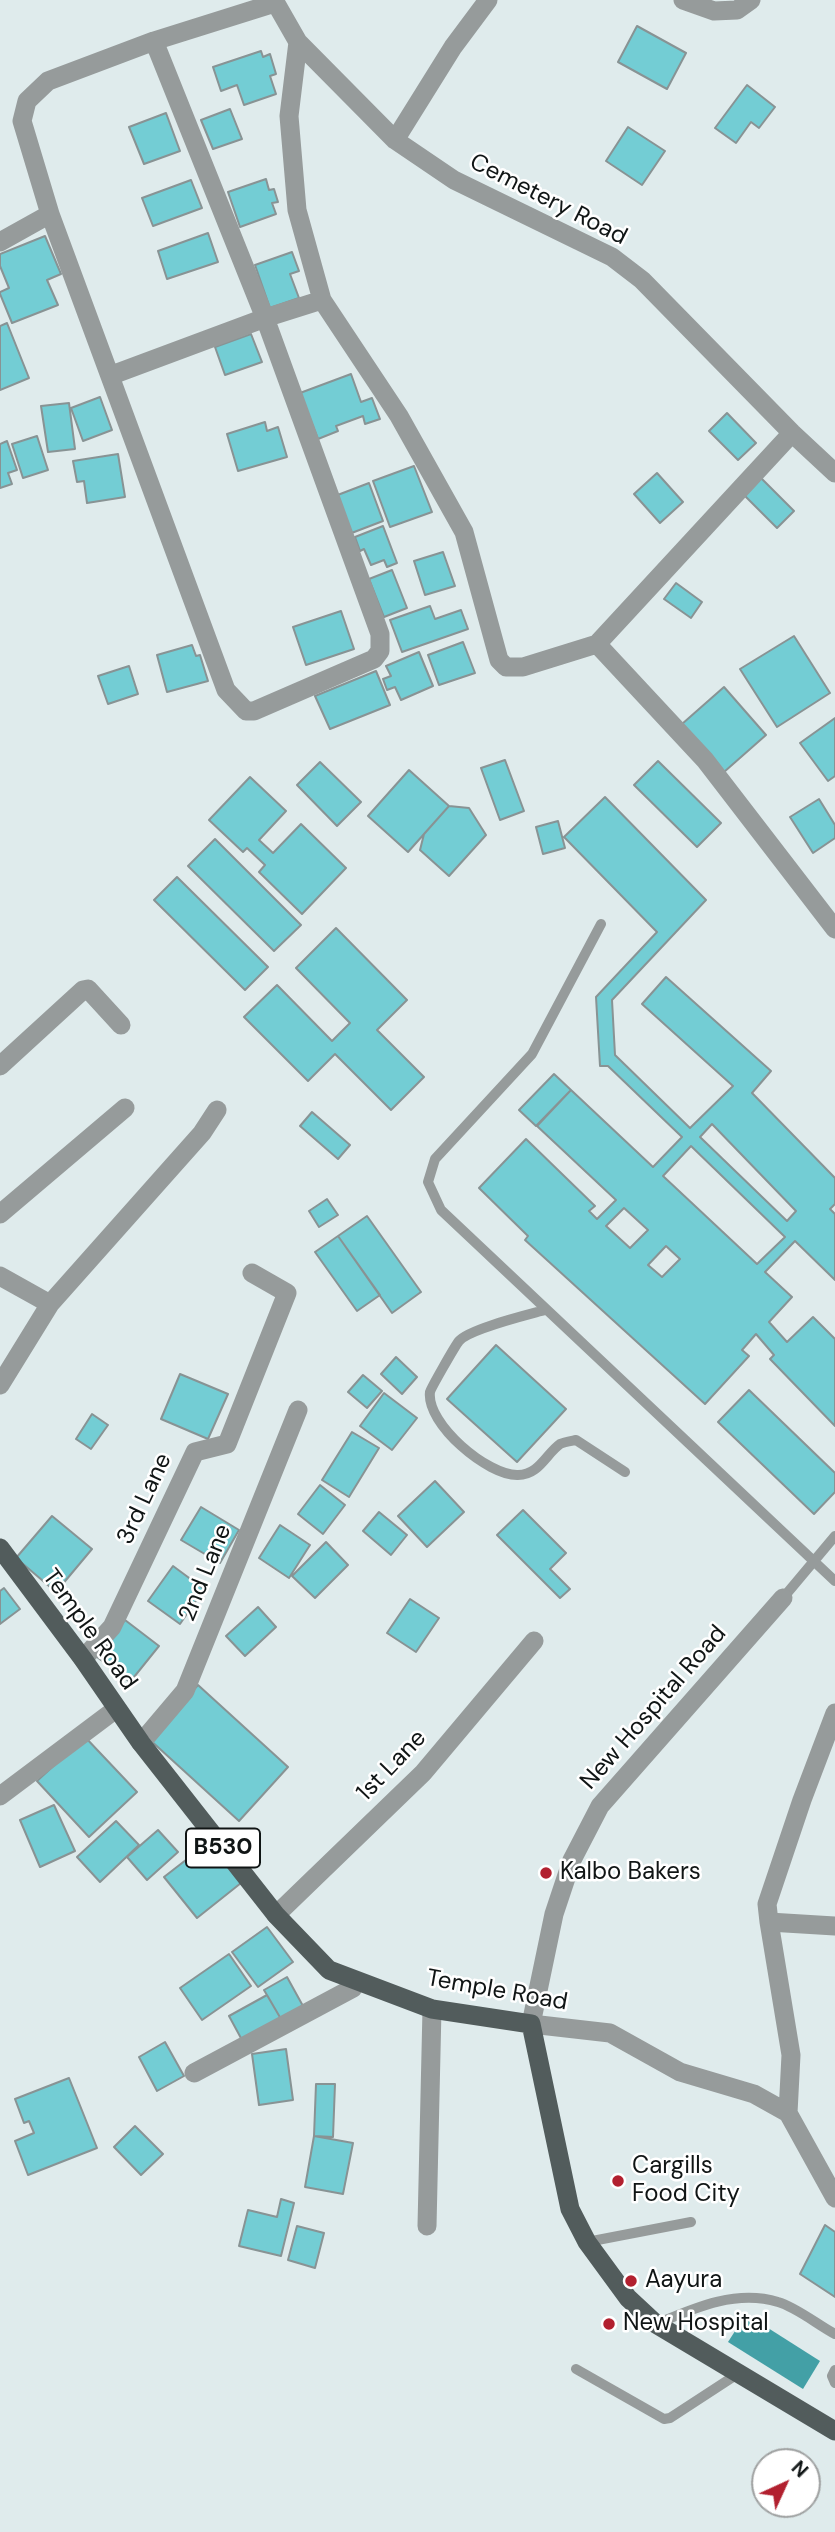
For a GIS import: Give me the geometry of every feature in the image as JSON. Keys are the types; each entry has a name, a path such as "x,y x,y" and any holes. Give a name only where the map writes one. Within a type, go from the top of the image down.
{"main road":[{"name":"Temple Road","path":"0,1549 83,1659 141,1743 276,1915 329,1970 432,2009 531,2024"},
{"name":"New Hospital Road","path":"531,2024 570,2209 587,2242 628,2298 656,2323 835,2431"}],"street":[{"path":"395,140 453,47 488,0"},
{"path":"683,0 714,11 737,10 751,0"},
{"path":"154,41 265,318 380,634 380,651 374,659 254,711 246,711 226,690 112,375 50,214 22,121 27,101 48,81 154,41 275,1"},
{"name":"Cemetery Road","path":"275,1 298,42 395,140 454,180 612,257 642,280 792,433 835,473"},
{"path":"298,42 289,116 297,211 322,300 399,416 464,532 499,660 506,667 523,667 597,644 792,433"},
{"path":"0,242 50,214"},
{"path":"112,375 265,318 322,300"},
{"path":"597,644 705,760 835,929"},
{"path":"0,1066 83,990 88,989 121,1026"},
{"path":"0,1214 125,1108"},
{"path":"0,1385 50,1304 202,1133 217,1110"},
{"name":"3rd Lane","path":"83,1659 112,1627 195,1452 227,1444 287,1293 252,1273"},
{"path":"0,1276 50,1304"},
{"name":"2nd Lane","path":"141,1743 185,1691 298,1410"},
{"name":"New Hospital Road","path":"531,2024 554,1914 572,1860 600,1805 783,1598"},
{"name":"1st Lane","path":"276,1915 423,1773 534,1641"},
{"path":"0,1796 116,1709"},
{"path":"835,1713 767,1904 791,2055 788,2113 835,2198"},
{"path":"769,1922 835,1926"},
{"path":"194,2073 353,1988 356,1982"},
{"path":"427,2225 432,2009"},
{"name":"Temple Road","path":"531,2024 610,2033 680,2072 754,2094 788,2113"}],"lane":[{"path":"601,924 533,1054 435,1159 428,1182 441,1210 835,1581"},
{"path":"545,1310 499,1323 460,1339 430,1391 433,1412 459,1444 491,1469 519,1475 538,1469 562,1443 576,1440 625,1472"},
{"path":"783,1598 835,1536"},
{"path":"587,2242 691,2222"},
{"path":"656,2323 701,2305 746,2297 779,2302 835,2334"},
{"path":"576,2369 664,2419 706,2396 739,2373"},
{"path":"835,2370 832,2376 835,2383"}],"water":[{"path":"746,2314 820,2361 803,2389 728,2342"}],"building":[{"path":"637,26 686,53 667,89 618,62"},
{"path":"261,51 263,57 270,54 276,74 270,76 276,94 244,105 237,85 221,91 213,67"},
{"path":"747,85 775,107 759,128 751,122 736,143 715,128"},
{"path":"230,109 242,139 213,149 201,120"},
{"path":"166,113 180,151 144,164 129,127"},
{"path":"628,127 665,151 642,185 606,161"},
{"path":"266,179 269,190 274,189 278,202 272,203 276,214 240,227 228,192"},
{"path":"191,180 202,208 153,226 142,198"},
{"path":"208,233 218,262 167,279 158,251"},
{"path":"45,236 61,274 47,280 58,305 12,323 0,294 9,288 0,266 0,254"},
{"path":"292,252 299,271 290,274 299,298 270,308 255,265"},
{"path":"7,323 29,378 0,390 0,326"},
{"path":"251,334 262,362 225,375 215,347"},
{"path":"351,374 361,402 372,398 380,419 365,424 363,416 336,426 338,431 318,439 300,393"},
{"path":"100,397 112,430 83,441 71,408"},
{"path":"69,403 75,449 48,452 41,406"},
{"path":"727,413 756,443 738,460 709,431"},
{"path":"265,422 267,431 278,427 287,457 238,471 227,434"},
{"path":"37,436 48,470 23,478 12,444"},
{"path":"7,441 17,470 8,473 12,484 0,488 0,444"},
{"path":"118,454 125,497 87,503 84,481 77,482 73,461"},
{"path":"414,466 432,512 390,527 373,481"},
{"path":"657,473 683,502 660,523 634,494"},
{"path":"759,476 794,511 777,528 742,493"},
{"path":"369,483 383,521 349,534 335,496"},
{"path":"383,526 397,563 387,567 384,560 371,565 364,549 360,551 355,537"},
{"path":"443,552 455,586 425,595 414,561"},
{"path":"392,570 407,608 384,617 369,579"},
{"path":"676,583 702,602 691,618 664,599"},
{"path":"430,606 435,619 461,610 468,629 402,652 390,620"},
{"path":"341,611 354,649 306,665 293,627"},
{"path":"794,636 830,693 777,727 740,669"},
{"path":"463,642 475,673 439,685 428,655"},
{"path":"192,645 196,656 200,655 208,681 167,692 157,655"},
{"path":"419,652 433,686 401,700 395,687 387,690 383,679 391,676 386,666"},
{"path":"129,666 138,694 108,704 98,676"},
{"path":"376,671 390,705 330,729 315,696"},
{"path":"724,687 766,735 724,772 682,724"},
{"path":"835,718 835,776 828,781 800,743"},
{"path":"505,760 524,811 500,820 481,768"},
{"path":"658,761 721,823 697,847 634,785"},
{"path":"320,762 361,802 337,826 297,785"},
{"path":"409,770 449,806 408,852 368,816"},
{"path":"250,777 286,811 259,840 273,853 301,824 346,868 302,914 259,872 265,865 247,848 243,852 209,820"},
{"path":"605,797 706,900 612,1000 615,1055 690,1128 733,1086 642,1004 666,977 771,1071 752,1093 835,1178 835,1204 830,1209 835,1214 835,1280 795,1241 765,1272 792,1297 769,1322 787,1342 813,1317 835,1339 835,1426 770,1359 774,1355 756,1334 742,1350 749,1356 705,1404 525,1240 528,1236 479,1188 526,1139 595,1206 589,1211 597,1219 616,1200 537,1126 571,1090 653,1167 682,1137 608,1066 600,1066 596,997 657,932 564,837","holes":["712,1124 796,1211 787,1221 700,1137","691,1146 785,1237 757,1264 663,1176","624,1208 648,1230 630,1248 606,1226","666,1246 680,1259 662,1277 648,1265"]},
{"path":"819,799 835,825 835,838 813,853 790,817"},
{"path":"449,806 469,808 486,835 449,876 420,850 424,834"},
{"path":"558,821 565,848 543,854 536,827"},
{"path":"215,839 301,925 274,951 188,866"},
{"path":"177,877 268,967 245,990 154,900"},
{"path":"336,928 407,1000 377,1030 424,1077 391,1110 335,1054 308,1081 244,1017 277,985 332,1041 350,1023 296,968"},
{"path":"554,1074 571,1090 536,1126 519,1110"},
{"path":"312,1112 350,1145 338,1159 300,1126"},
{"path":"327,1199 338,1215 319,1227 309,1211"},
{"path":"367,1216 421,1292 392,1313 338,1236"},
{"path":"338,1236 380,1295 357,1311 315,1252"},
{"path":"496,1345 566,1409 517,1462 447,1399"},
{"path":"396,1357 417,1377 402,1394 381,1374"},
{"path":"180,1374 228,1394 208,1439 161,1419"},
{"path":"363,1375 382,1391 367,1408 348,1392"},
{"path":"749,1390 835,1473 835,1492 814,1514 718,1422"},
{"path":"384,1393 417,1418 392,1450 360,1426"},
{"path":"92,1414 108,1425 91,1449 76,1439"},
{"path":"352,1432 379,1448 349,1497 322,1480"},
{"path":"435,1481 464,1512 427,1547 398,1516"},
{"path":"320,1485 345,1505 323,1534 298,1514"},
{"path":"201,1507 239,1530 220,1563 181,1540"},
{"path":"523,1510 566,1553 550,1569 570,1589 560,1598 497,1535"},
{"path":"379,1512 407,1535 391,1555 363,1531"},
{"path":"52,1516 92,1549 56,1592 16,1558"},
{"path":"280,1525 310,1545 289,1578 259,1558"},
{"path":"326,1542 348,1565 315,1598 292,1576"},
{"path":"173,1566 204,1589 180,1624 148,1601"},
{"path":"4,1588 20,1609 0,1624 0,1591"},
{"path":"410,1599 439,1618 416,1652 387,1633"},
{"path":"258,1607 276,1627 245,1656 226,1636"},
{"path":"125,1620 159,1646 130,1682 97,1657"},
{"path":"198,1685 288,1767 239,1821 149,1739"},
{"path":"85,1737 137,1792 89,1837 37,1781"},
{"path":"54,1805 75,1851 40,1867 20,1820"},
{"path":"116,1821 139,1845 100,1882 77,1857"},
{"path":"158,1830 178,1852 147,1880 127,1857"},
{"path":"209,1842 241,1883 197,1918 164,1877"},
{"path":"267,1927 293,1962 258,1987 232,1952"},
{"path":"229,1954 251,1986 202,2020 180,1988"},
{"path":"287,1977 303,2006 281,2019 264,1990"},
{"path":"267,1995 281,2019 242,2040 229,2016"},
{"path":"165,2042 184,2076 157,2091 139,2057"},
{"path":"286,2049 293,2100 259,2105 252,2054"},
{"path":"69,2078 97,2148 28,2175 15,2141 34,2133 29,2121 24,2123 15,2099"},
{"path":"316,2084 335,2084 333,2137 314,2136"},
{"path":"135,2126 163,2154 141,2175 114,2147"},
{"path":"314,2136 353,2143 343,2194 305,2187"},
{"path":"281,2199 294,2203 281,2256 239,2246 248,2210 277,2217"},
{"path":"825,2225 835,2232 835,2297 800,2274"},
{"path":"297,2226 324,2233 315,2268 288,2260"}],"place":[{"name":"Kalbo Bakers","path":"546,1873"},
{"name":"Cargills Food City","path":"618,2181"},
{"name":"Aayura","path":"631,2281"},
{"name":"New Hospital","path":"609,2324"}]}
